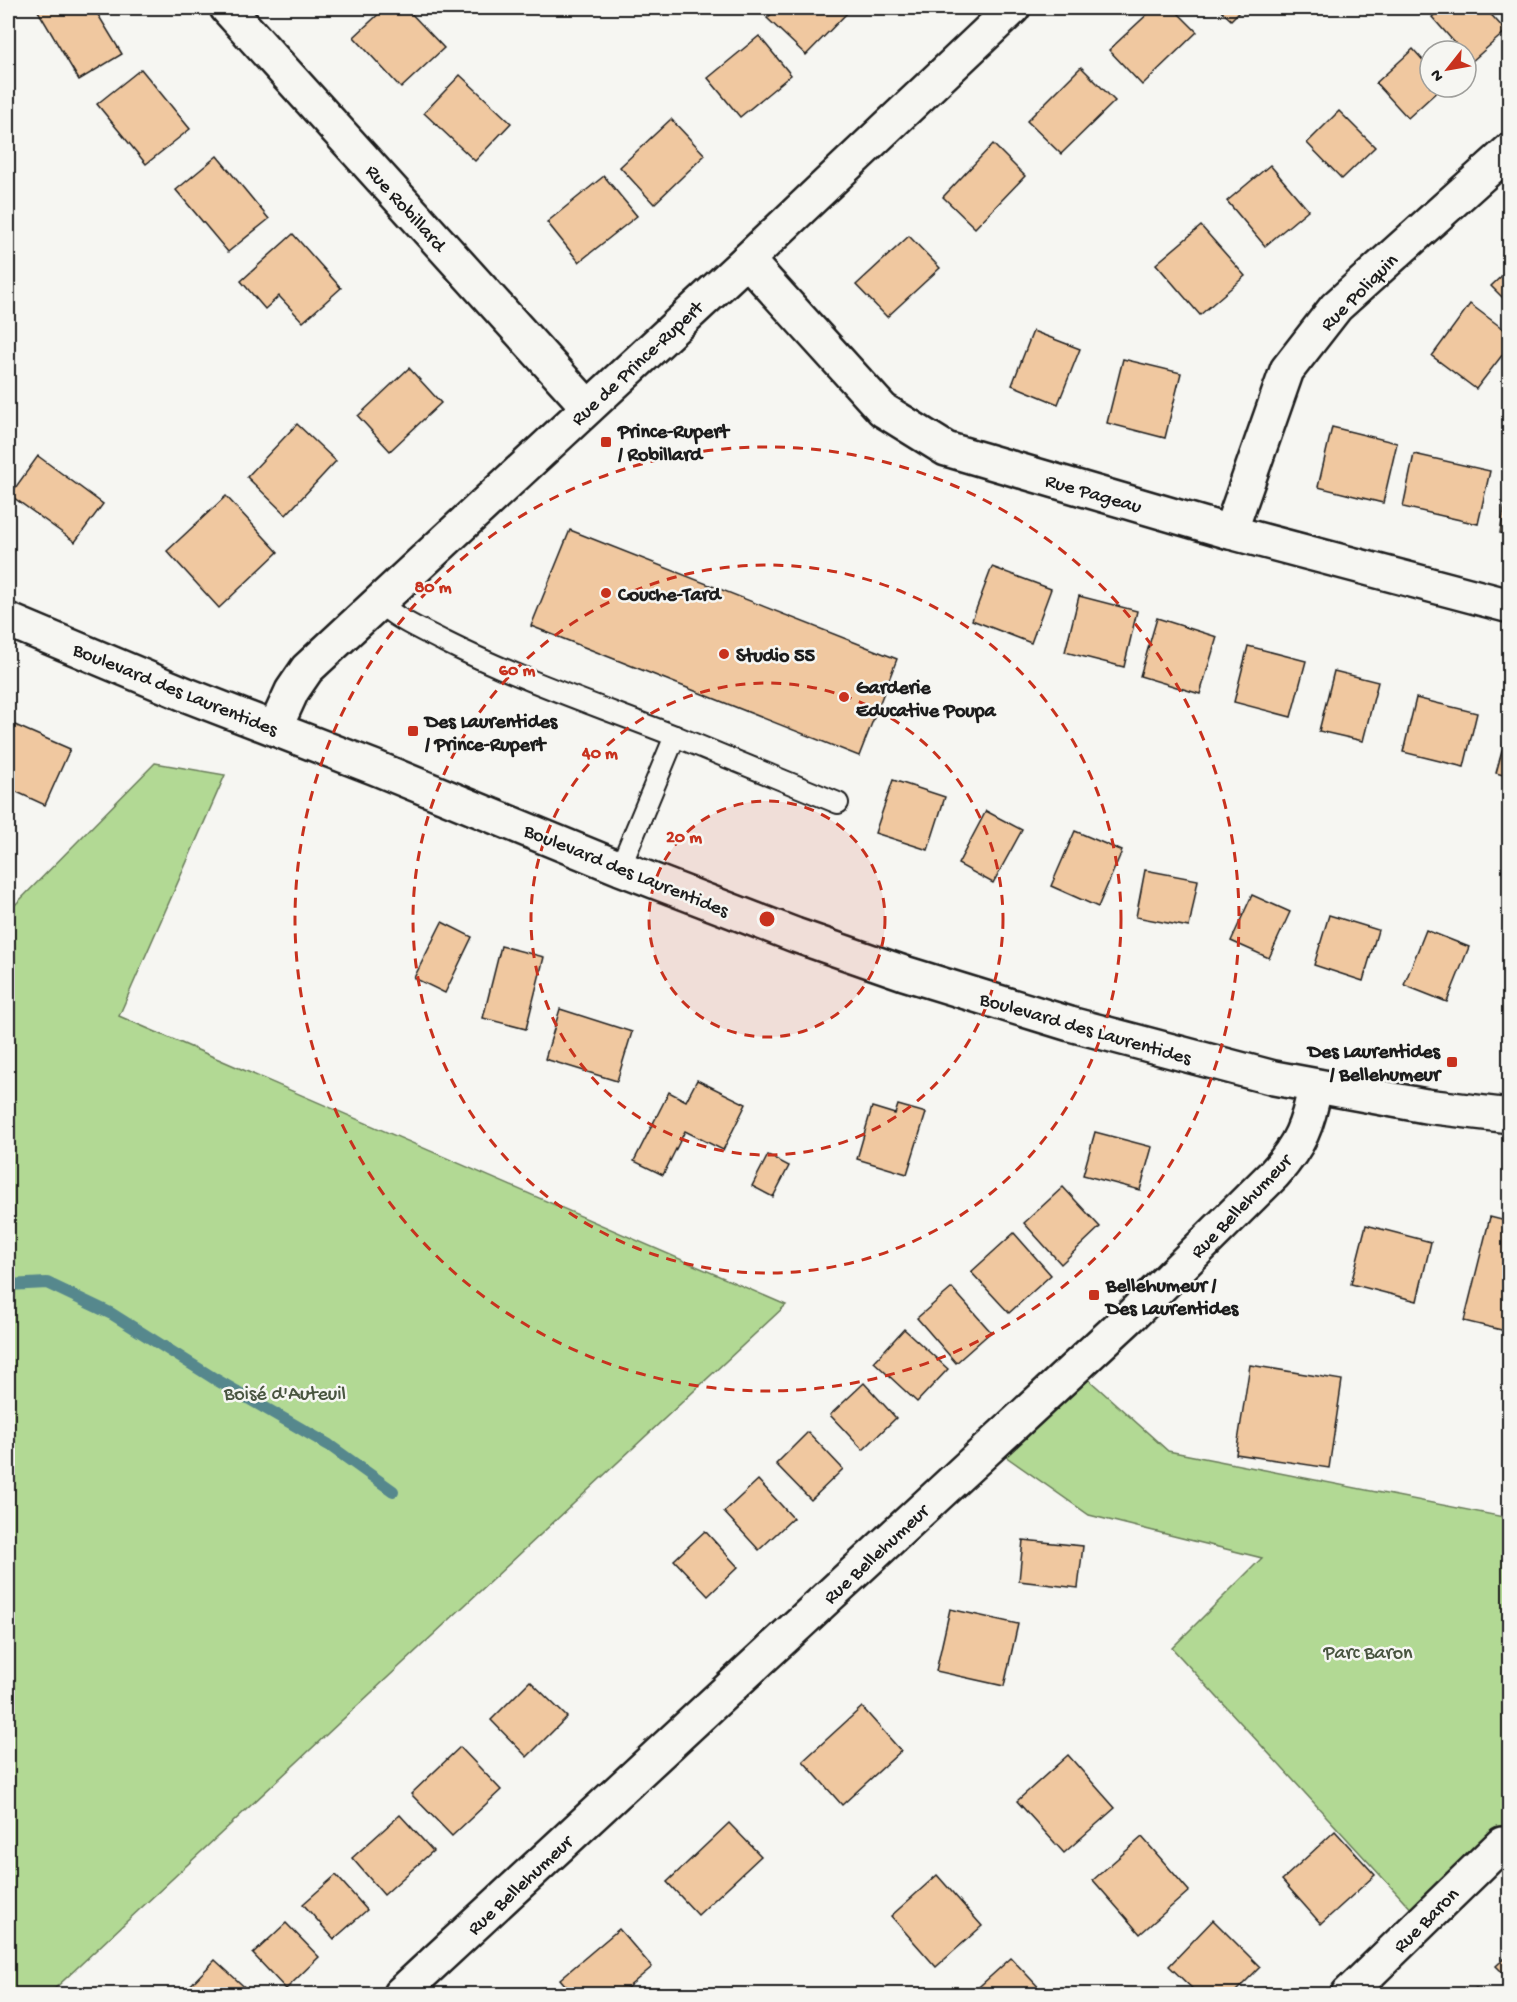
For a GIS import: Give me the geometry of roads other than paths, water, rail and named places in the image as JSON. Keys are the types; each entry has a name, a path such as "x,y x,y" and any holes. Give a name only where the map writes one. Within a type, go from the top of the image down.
{"street":[{"name":"Rue Robillard","path":"227,8 588,407"},
{"name":"Rue de Prince-Rupert","path":"275,728 292,691 307,669 747,260 1013,8"},
{"name":"Rue Poliquin","path":"1230,532 1287,370 1336,307 1509,150"},
{"name":"Rue Pageau","path":"747,260 883,410 946,449 1230,532 1509,606"},
{"name":"Boulevard des Laurentides","path":"8,620 187,695 275,728 620,868 795,935 915,977 1213,1063 1315,1087 1426,1106 1509,1116"},
{"name":"Rue Bellehumeur","path":"400,1995 1134,1313 1291,1156 1309,1116 1315,1087"},
{"name":"Rue Baron","path":"1348,1995 1502,1844"}],"lane":[{"path":"379,602 387,610 410,624 487,663 675,736 838,803"},
{"path":"620,868 675,736"}],"waterway":[{"path":"8,1285 47,1283 112,1314 215,1379 329,1445 393,1491"}],"place":[{"name":"Prince-Rupert / Robillard","path":"606,442"},
{"name":"Couche-Tard","path":"606,593"},
{"name":"Studio 55","path":"724,654"},
{"name":"Garderie Educative Poupa","path":"844,697"},
{"name":"Des Laurentides / Prince-Rupert","path":"413,731"},
{"name":"Des Laurentides / Bellehumeur","path":"1452,1062"},
{"name":"Bellehumeur / Des Laurentides","path":"1094,1295"}],"park label":[{"name":"Boisé d'Auteuil","path":"285,1392"},
{"name":"Parc Baron","path":"1368,1651"}]}
